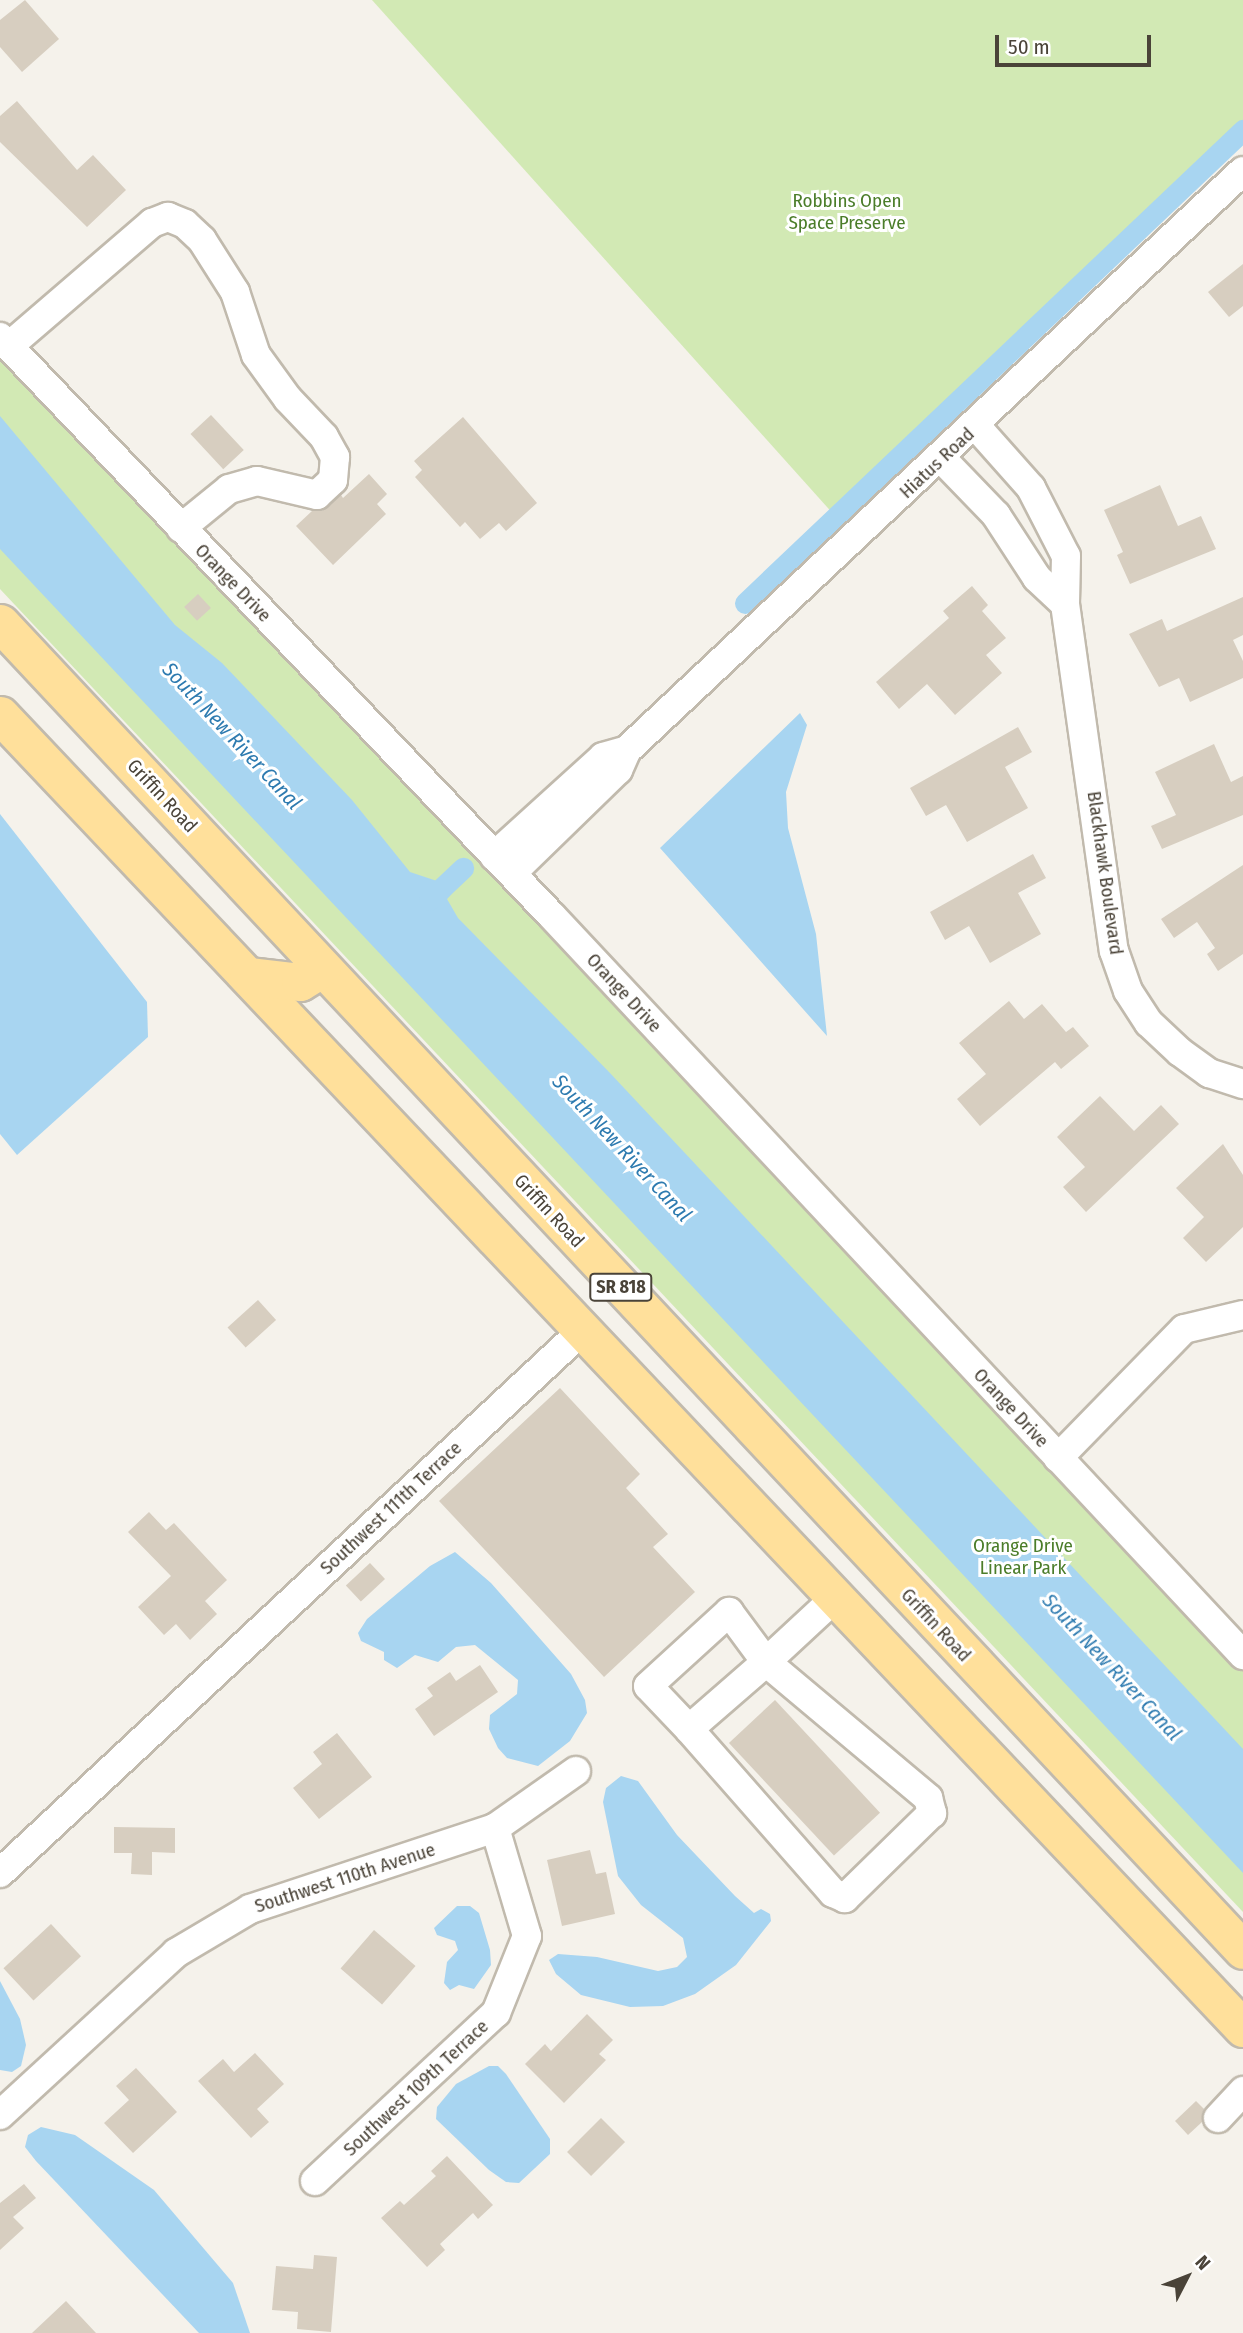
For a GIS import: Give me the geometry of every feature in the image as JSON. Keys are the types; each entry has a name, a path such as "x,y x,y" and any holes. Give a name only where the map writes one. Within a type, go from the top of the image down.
{"main road":[{"name":"Griffin Road","path":"0,623 1243,1950"},
{"name":"SR 818","path":"0,715 1243,2028"},
{"path":"248,976 300,982 322,968"},
{"path":"307,1038 334,1023 370,1020"}],"street":[{"name":"Hiatus Road","path":"503,864 603,757 627,750 942,459 1243,171"},
{"path":"5,341 152,223 167,217 185,224 202,240 235,292 256,355 275,384 324,437 335,457 333,480 317,495 257,481 229,489 181,528"},
{"name":"Orange Drive","path":"5,341 503,864 1243,1654"},
{"name":"Blackhawk Boulevard","path":"976,426 1031,488 1052,524 1066,556 1065,604 1114,951 1128,991 1149,1023 1180,1052 1209,1073 1243,1084"},
{"path":"942,459 996,515 1037,578 1065,604"},
{"path":"1058,1458 1184,1329 1239,1322"},
{"name":"Southwest 111th Terrace","path":"0,1873 584,1329"},
{"path":"689,1729 836,1597"},
{"path":"729,1612 766,1662 928,1798 932,1813 845,1898 833,1892 689,1729 648,1686 729,1612"},
{"name":"Southwest 110th Avenue","path":"0,2115 176,1953 250,1909 495,1828 576,1771"},
{"name":"Southwest 109th Terrace","path":"316,2182 496,2013 527,1936 495,1828"},
{"path":"1218,2118 1243,2091"}],"green space":[{"name":"Robbins Open Space Preserve","path":"372,0 1243,0 1243,126 836,517"},
{"name":"Orange Drive Linear Park","path":"0,350 1243,1670 1243,1912 0,589"}],"water":[{"name":"South New River Canal","path":"0,416 175,625 222,663 352,800 410,872 437,881 444,873 457,888 447,899 458,918 610,1073 1243,1749 1243,1873 0,549"},
{"path":"800,713 807,725 786,792 788,828 816,934 827,1036 660,848"},
{"path":"0,814 147,1002 148,1037 17,1155 0,1134"},
{"path":"455,1552 491,1583 571,1674 585,1700 587,1713 570,1741 538,1766 507,1758 498,1748 489,1729 490,1715 517,1694 518,1680 475,1645 456,1647 438,1662 415,1655 397,1668 384,1660 384,1652 361,1641 358,1633 367,1619 430,1566"},
{"path":"621,1776 638,1781 677,1835 735,1896 754,1913 761,1909 770,1914 771,1921 736,1965 695,1994 663,2006 630,2007 581,1995 556,1974 549,1960 558,1954 597,1957 658,1971 677,1967 687,1957 683,1938 641,1905 618,1876 603,1802 606,1788"},
{"path":"457,1906 470,1906 479,1913 490,1950 491,1965 474,1989 459,1985 450,1990 444,1983 447,1962 458,1950 455,1941 437,1935 434,1928"},
{"path":"0,1981 20,2019 26,2045 21,2066 12,2072 0,2070"},
{"path":"489,2066 498,2066 506,2074 550,2139 550,2154 519,2183 506,2182 489,2170 436,2119 437,2107 456,2084"},
{"path":"41,2127 75,2135 154,2190 233,2283 250,2333 199,2333 25,2147 28,2135"}],"building":[{"path":"25,0 59,39 22,72 0,47 0,20"},
{"path":"17,101 77,170 93,155 126,190 87,227 0,142 0,116"},
{"path":"1243,264 1243,306 1229,317 1208,292"},
{"path":"211,415 244,450 223,469 191,434"},
{"path":"463,417 537,503 506,531 499,523 480,539 465,522 460,527 415,477 422,470 414,461"},
{"path":"369,474 387,494 377,504 386,514 333,565 296,526 312,511 322,511 341,495 343,498"},
{"path":"1160,485 1178,526 1201,516 1216,549 1130,584 1117,555 1123,552 1104,510"},
{"path":"972,586 988,605 982,611 1006,638 986,655 1002,673 955,715 927,684 899,709 876,682 949,618 943,611"},
{"path":"198,594 211,608 197,621 184,607"},
{"path":"1243,597 1243,635 1233,640 1243,661 1243,678 1190,702 1179,678 1159,687 1129,634 1162,619 1167,631"},
{"path":"1018,727 1032,752 1005,767 1028,808 967,842 946,805 926,816 910,788"},
{"path":"1214,744 1231,782 1243,776 1243,815 1162,849 1151,826 1176,815 1155,772"},
{"path":"1033,854 1046,878 1018,893 1041,934 990,963 969,926 945,940 930,912"},
{"path":"1243,865 1243,954 1218,971 1207,954 1215,948 1197,922 1174,938 1161,919"},
{"path":"1009,1001 1024,1019 1042,1004 1066,1032 1073,1027 1089,1046 1061,1069 1055,1062 980,1126 957,1099 986,1074 959,1043"},
{"path":"1100,1096 1134,1131 1161,1105 1179,1124 1086,1212 1063,1187 1085,1167 1057,1137"},
{"path":"1223,1144 1243,1175 1243,1227 1206,1262 1183,1238 1204,1217 1176,1188"},
{"path":"258,1300 276,1320 246,1347 228,1327"},
{"path":"560,1388 640,1474 626,1488 668,1534 653,1547 695,1592 604,1677 439,1501"},
{"path":"149,1512 166,1530 174,1523 227,1580 205,1601 217,1614 190,1640 176,1624 164,1635 138,1607 171,1576 128,1532"},
{"path":"370,1563 385,1579 361,1602 346,1586"},
{"path":"480,1665 498,1692 434,1736 415,1709 433,1696 427,1688 450,1672 456,1681"},
{"path":"775,1700 880,1813 834,1856 729,1743"},
{"path":"337,1733 372,1777 319,1819 293,1788 322,1764 313,1752"},
{"path":"114,1827 175,1828 175,1853 152,1852 152,1875 131,1874 132,1853 114,1853"},
{"path":"590,1850 596,1874 606,1872 615,1914 562,1926 547,1860"},
{"path":"51,1924 81,1956 33,2001 3,1968"},
{"path":"374,1930 416,1966 382,2005 341,1968"},
{"path":"587,2014 613,2040 599,2054 606,2060 564,2103 525,2064 545,2044 551,2051"},
{"path":"255,2053 284,2084 257,2109 269,2122 251,2138 198,2081 223,2059 234,2072"},
{"path":"136,2068 177,2112 133,2153 104,2123 129,2100 116,2086"},
{"path":"1196,2101 1204,2109 1202,2122 1188,2135 1175,2121"},
{"path":"601,2118 625,2142 591,2176 567,2152"},
{"path":"447,2156 493,2205 478,2219 473,2213 440,2244 445,2250 427,2267 381,2218 400,2201 404,2205 436,2176 431,2171"},
{"path":"24,2184 36,2198 13,2217 24,2228 0,2250 0,2203"},
{"path":"314,2255 337,2257 331,2332 297,2329 298,2312 272,2310 276,2266 313,2269"},
{"path":"66,2301 96,2333 32,2333"}],"waterway":[{"path":"745,603 1243,130"},
{"path":"429,900 463,868"}]}
